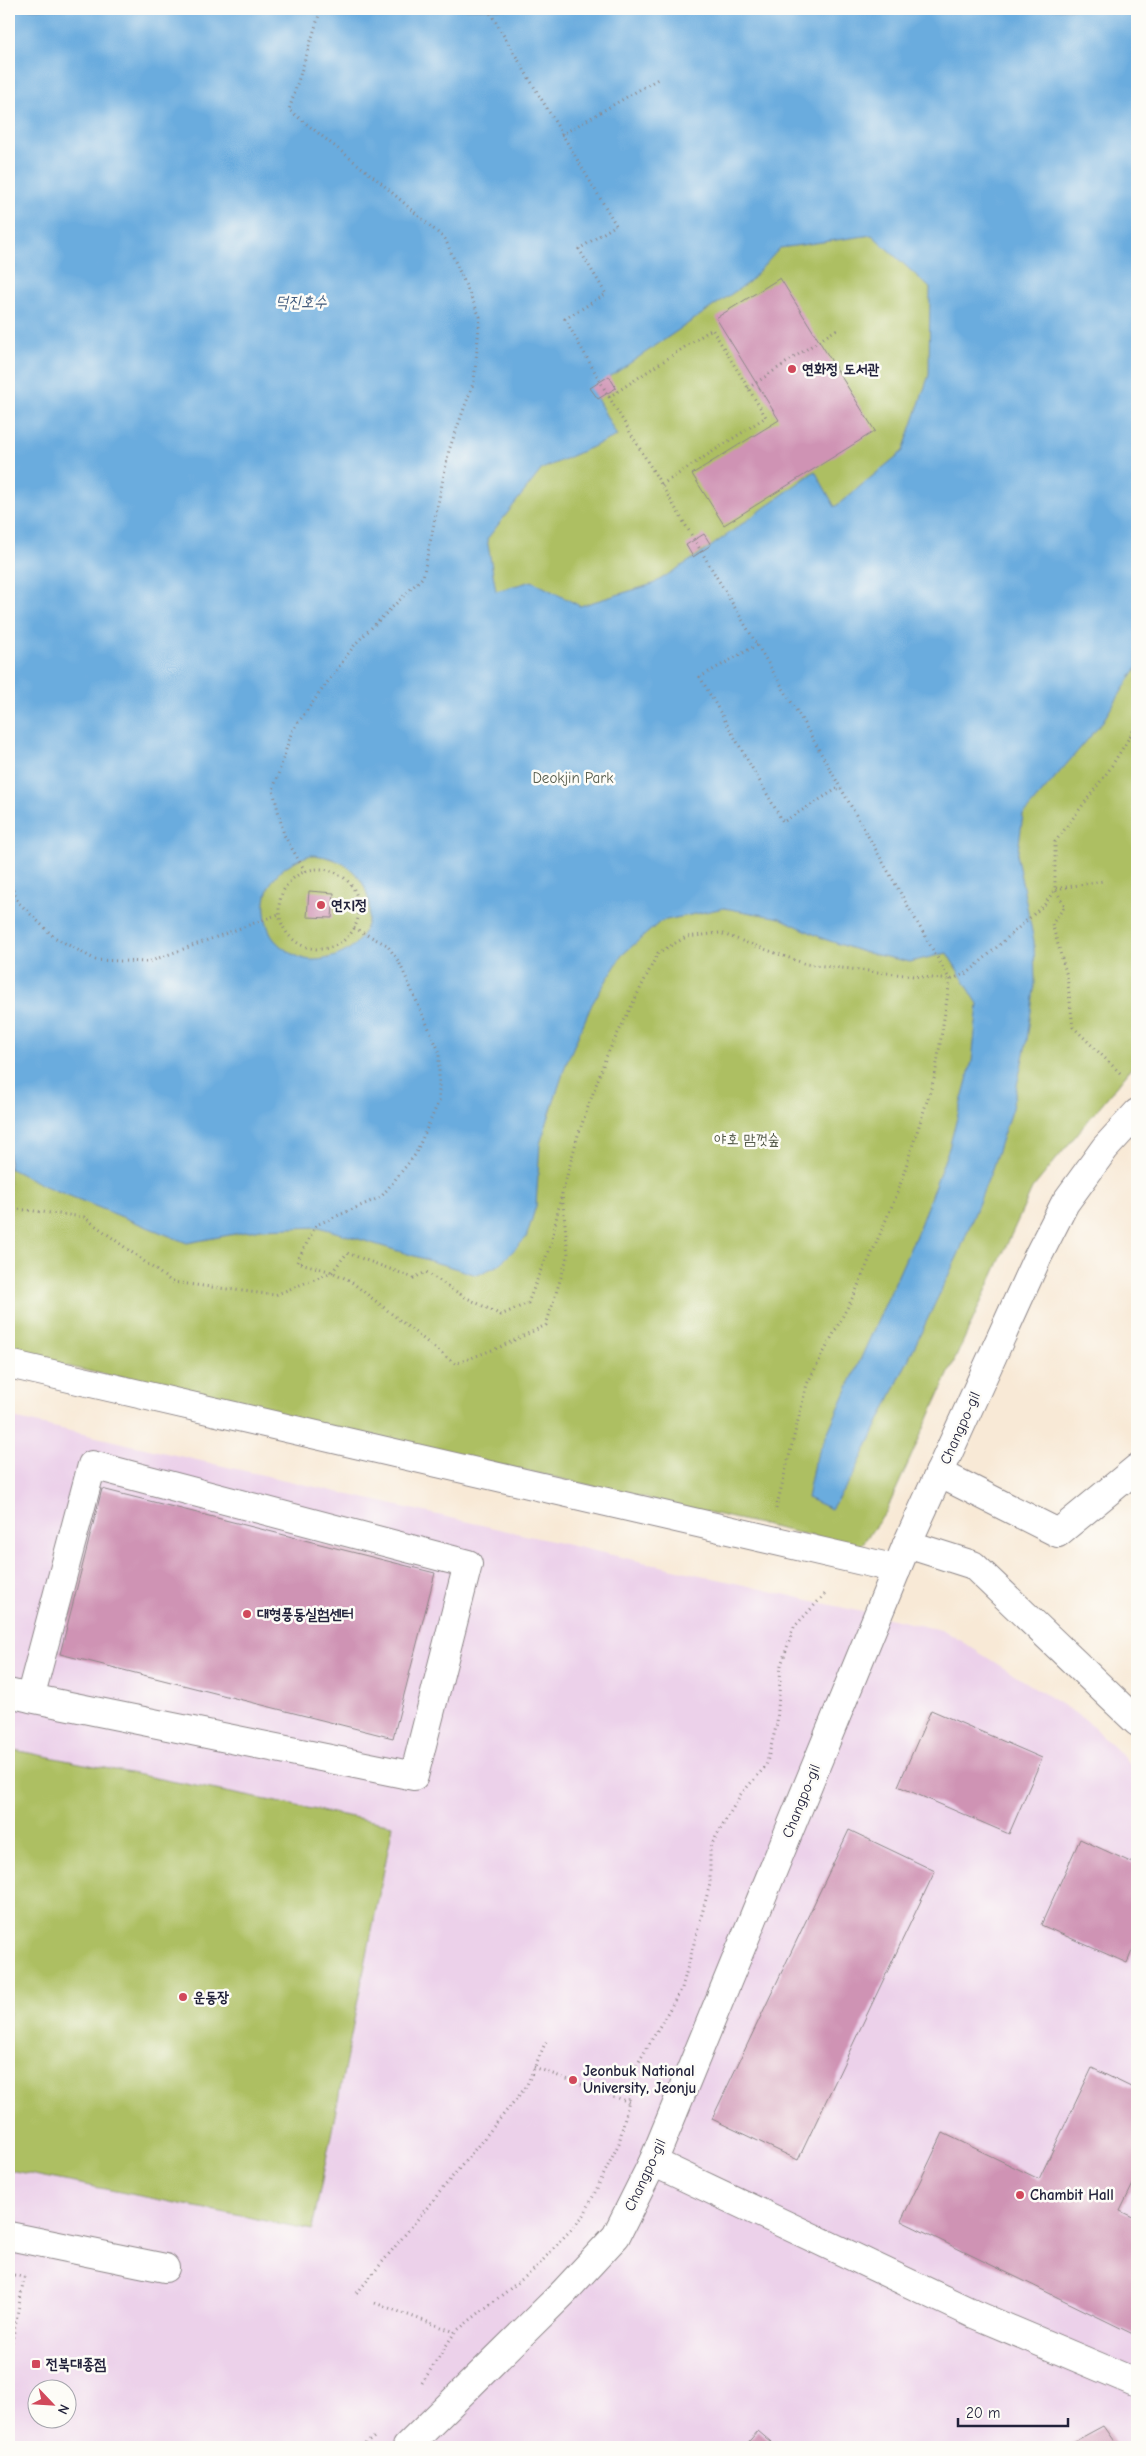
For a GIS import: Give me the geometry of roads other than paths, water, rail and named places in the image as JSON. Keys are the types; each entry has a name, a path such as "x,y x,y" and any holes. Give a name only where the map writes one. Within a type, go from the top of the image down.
{"street":[{"name":"Changpo-gil","path":"407,2447 563,2293 616,2236 653,2162 907,1544 1033,1266 1065,1203 1104,1148 1137,1113"},
{"path":"9,1364 897,1569"},
{"path":"92,1465 468,1564 414,1776 19,1695 92,1465"},
{"path":"940,1473 1058,1533 1137,1468"},
{"path":"907,1544 973,1565 1137,1722"},
{"path":"653,2162 974,2314 1137,2383"},
{"path":"9,2236 165,2268"}],"water":[{"name":"덕진호수","path":"9,9 1137,9 1137,667 1101,724 1023,815 1017,858 1034,941 1035,983 1027,1040 1012,1108 991,1172 959,1253 853,1476 831,1509 807,1498 814,1463 917,1233 949,1148 972,1061 978,1004 947,953 910,962 863,952 824,939 780,918 724,908 661,921 622,955 592,1004 566,1064 540,1144 536,1206 526,1238 499,1265 477,1275 319,1227 261,1229 187,1243 45,1186 9,1168","holes":["872,235 930,288 929,375 903,451 835,507 815,471 702,553 653,584 580,606 532,581 496,591 487,539 542,469 617,436 592,389 749,282 780,248","311,855 335,860 352,871 364,886 369,903 368,921 361,937 347,950 328,958 315,960 299,957 277,943 270,933 265,906 266,894 277,874 286,866"]}],"place":[{"name":"연화정 도서관","path":"792,369"},
{"name":"연지정","path":"321,905"},
{"name":"대형풍동실험센터","path":"247,1614"},
{"name":"운동장","path":"183,1997"},
{"name":"Jeonbuk National University, Jeonju","path":"573,2080"},
{"name":"Chambit Hall","path":"1020,2195"},
{"name":"전북대종점","path":"36,2364"}],"park label":[{"name":"Deokjin Park","path":"573,778"},
{"name":"야호 맘껏숲","path":"747,1139"}]}
